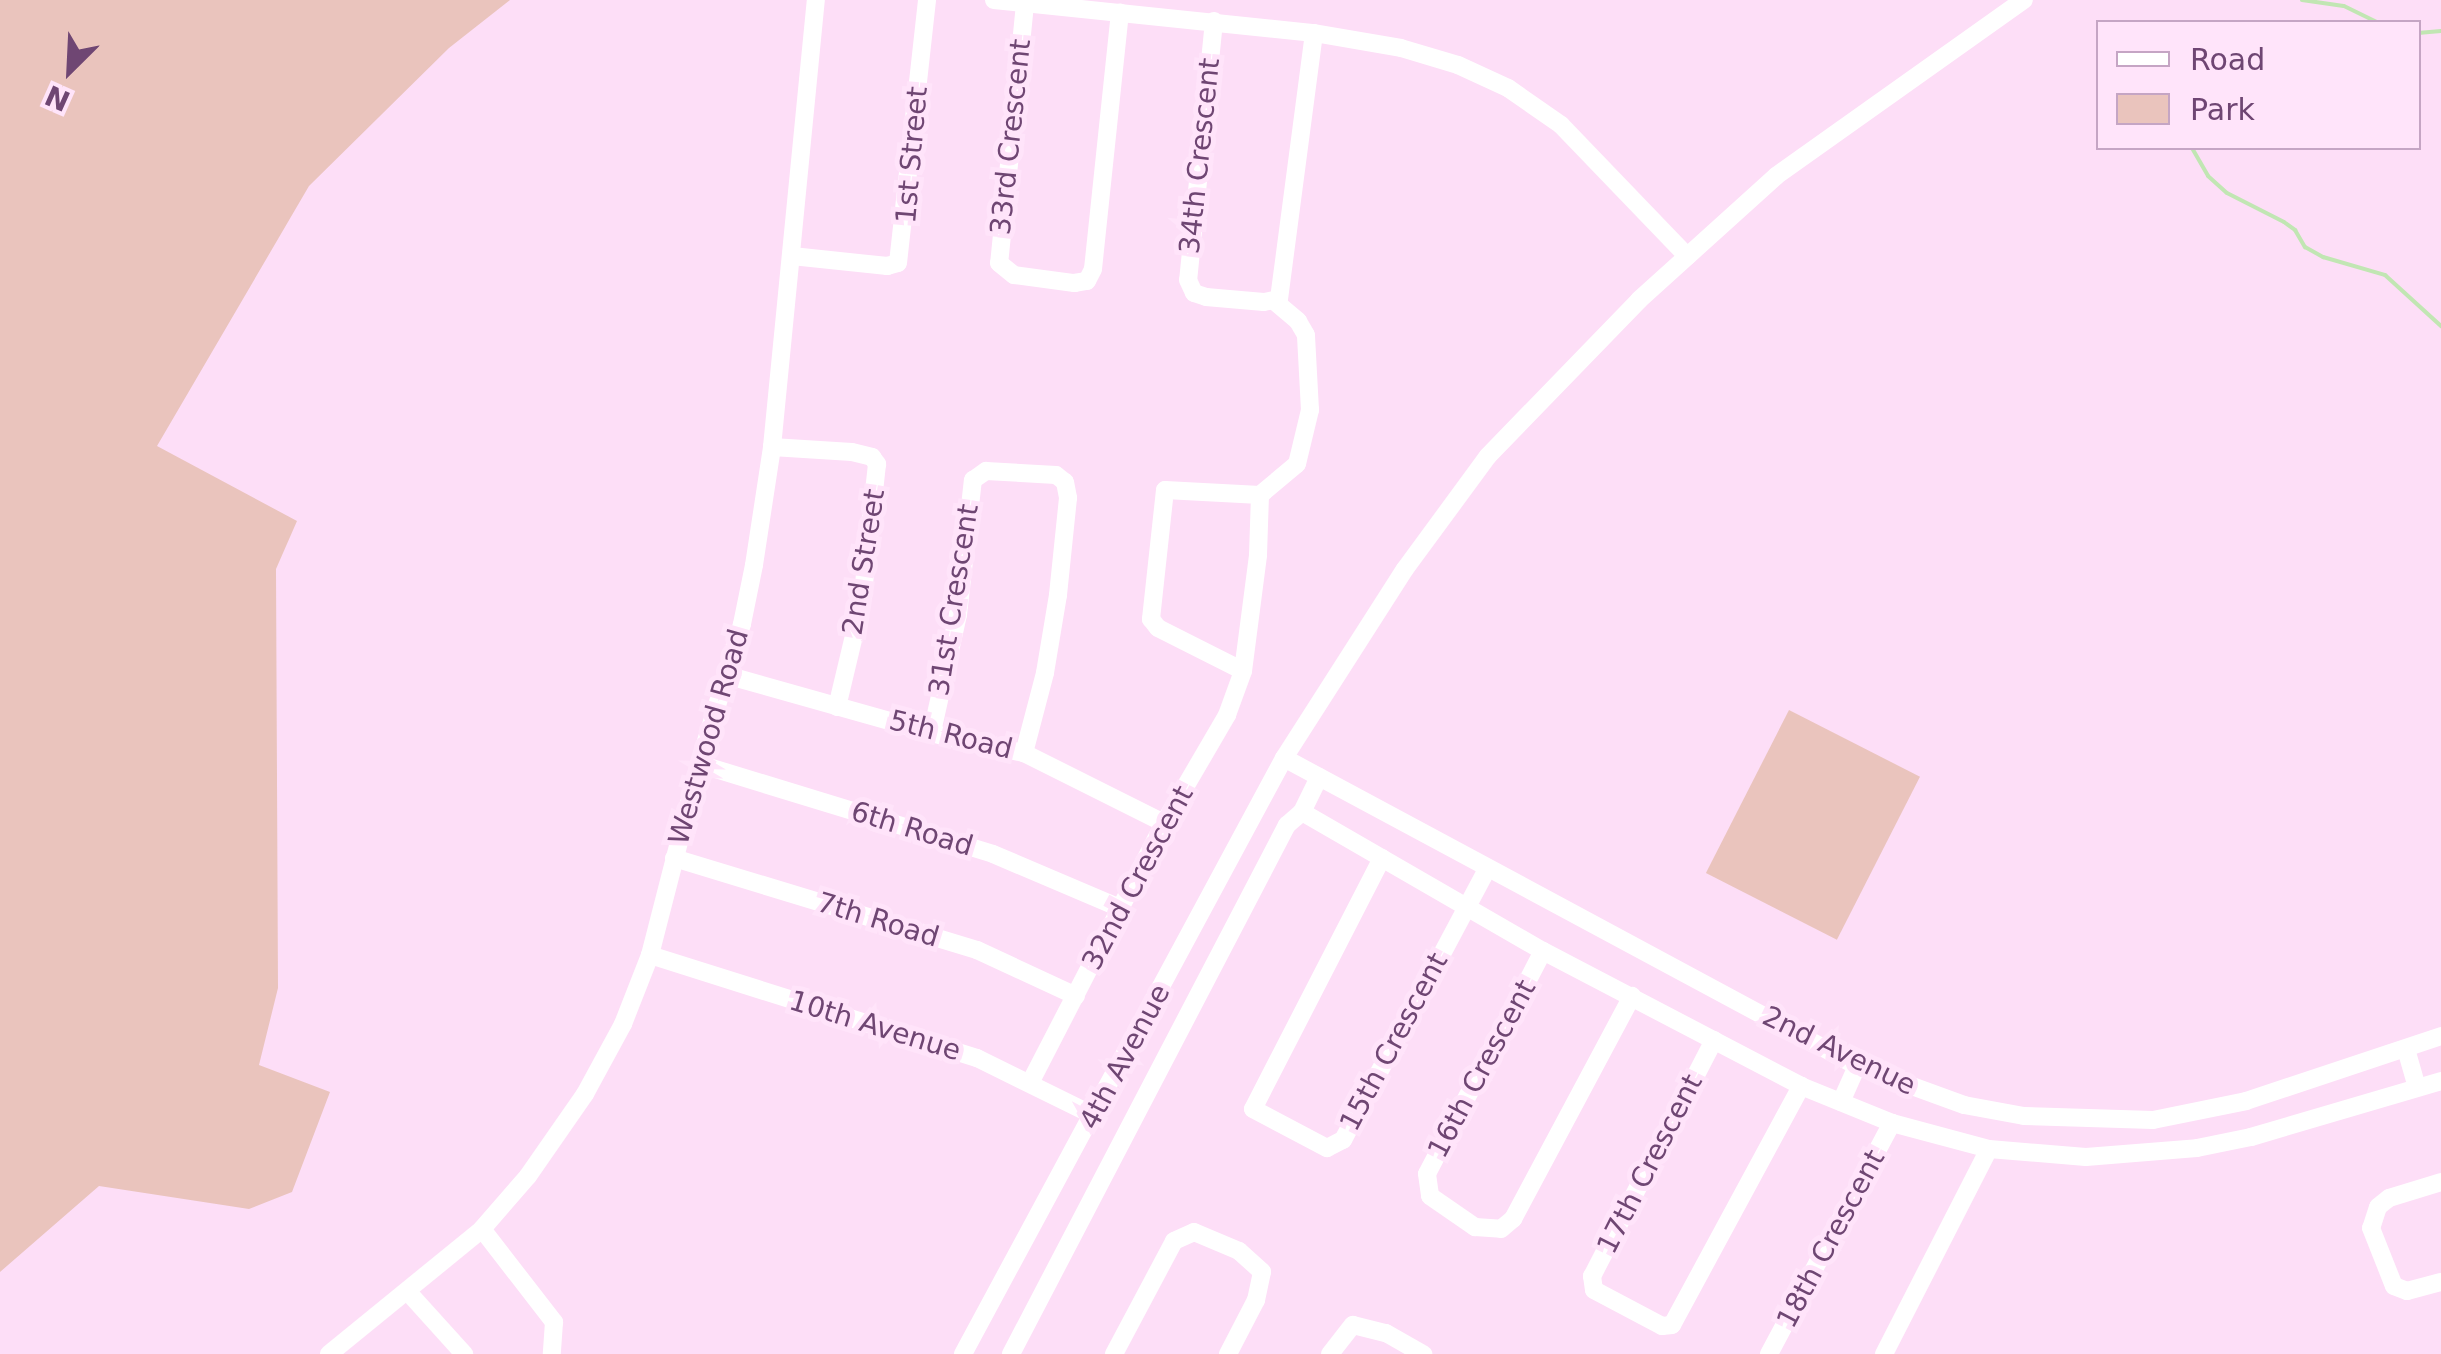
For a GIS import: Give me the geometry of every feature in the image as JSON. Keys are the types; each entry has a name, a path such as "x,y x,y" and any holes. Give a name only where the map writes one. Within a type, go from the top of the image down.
{"street":[{"name":"Westwood Road","path":"336,1352 482,1229 546,1153 585,1094 623,1024 650,955 699,764 746,604 772,447 816,0"},
{"name":"1st Street","path":"792,256 887,266 898,263 927,0"},
{"path":"994,0 1110,8 1314,33 1430,56 1508,88 1546,112 1602,163 1688,256"},
{"name":"4th Avenue","path":"964,1354 1284,758 1405,569 1488,456 1563,376 1688,256 1830,134 2024,0"},
{"name":"33rd Crescent","path":"1025,4 999,262 1014,276 1074,284 1087,280 1093,269 1110,8"},
{"name":"34th Crescent","path":"1214,21 1189,286 1206,297 1275,302"},
{"path":"1242,671 1158,628 1151,619 1150,605 1164,490 1260,495 1297,464 1310,410 1306,335 1275,302 1281,294 1314,33"},
{"name":"2nd Street","path":"772,447 864,454 877,464 862,602 837,707"},
{"name":"31st Crescent","path":"932,732 958,615 973,480 986,471 1056,475 1065,482 1068,498 1058,595 1046,672 1024,753"},
{"name":"32nd Crescent","path":"1030,1083 1164,823 1227,715 1242,671 1258,555 1260,495"},
{"name":"5th Road","path":"726,675 1024,753 1164,823"},
{"name":"2nd Avenue","path":"1284,758 1857,1066 1964,1105 2024,1116 2153,1120 2246,1102 2441,1036"},
{"name":"6th Road","path":"699,764 994,854 1120,908"},
{"path":"1011,1354 1287,825 1302,812 1319,778"},
{"path":"1302,812 1543,952 1801,1086 1892,1123 1990,1149 2086,1157 2196,1148 2251,1137 2441,1081"},
{"name":"7th Road","path":"674,858 977,950 1076,996"},
{"name":"15th Crescent","path":"1382,858 1252,1109 1326,1148 1336,1147 1486,869"},
{"name":"16th Crescent","path":"1543,952 1427,1174 1430,1196 1476,1227 1501,1229 1514,1219 1632,996"},
{"name":"10th Avenue","path":"650,955 977,1058 1093,1115"},
{"name":"17th Crescent","path":"1714,1040 1592,1276 1594,1290 1662,1326 1672,1325 1801,1086"},
{"path":"2406,1049 2417,1087"},
{"path":"1841,1102 1857,1066"},
{"name":"18th Crescent","path":"1769,1354 1892,1123"},
{"path":"1884,1354 1990,1149"},
{"path":"2441,1182 2389,1198 2378,1208 2371,1228 2394,1286 2407,1291 2441,1282"},
{"path":"482,1229 547,1309 556,1332 552,1354"},
{"path":"1114,1354 1174,1241 1194,1232 1239,1251 1262,1272 1256,1300 1228,1354"},
{"path":"408,1292 464,1354"},
{"path":"1330,1354 1353,1326 1386,1332 1423,1354"}],"green space":[{"path":"0,0 510,0 449,48 309,186 157,446 297,521 276,569 278,988 259,1065 330,1092 292,1192 249,1209 99,1186 0,1272"},
{"path":"1789,710 1920,777 1837,940 1706,873"}],"waterway":[{"path":"2302,0 2344,6 2373,20"},
{"path":"2421,33 2441,31"},
{"path":"2193,150 2208,176 2227,193 2284,222 2295,230 2305,247 2323,257 2385,275 2441,326"}]}
